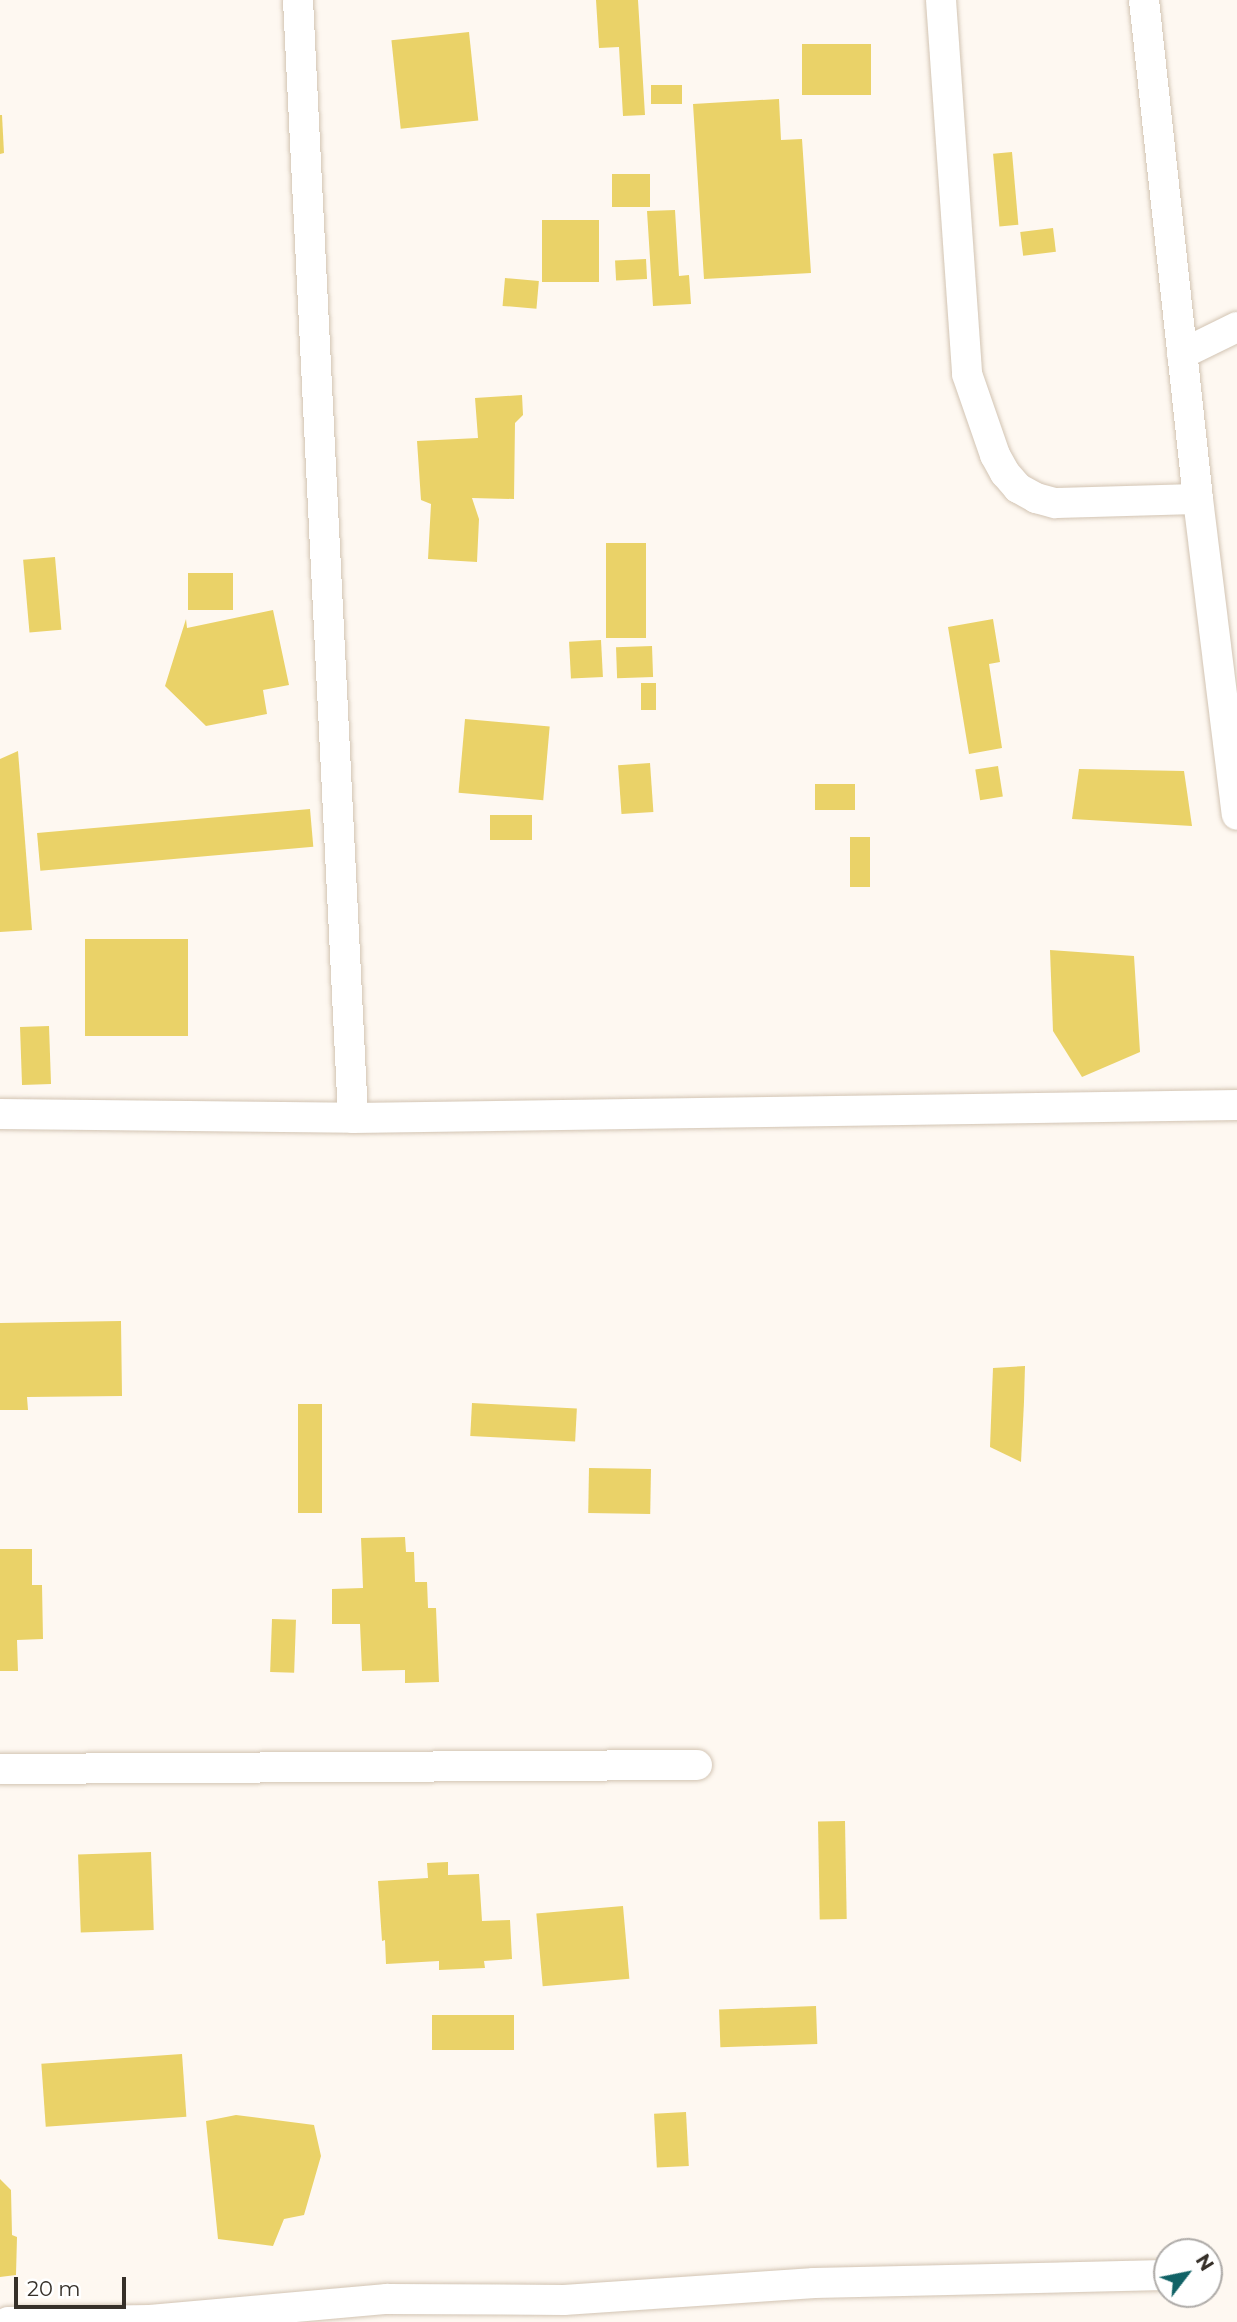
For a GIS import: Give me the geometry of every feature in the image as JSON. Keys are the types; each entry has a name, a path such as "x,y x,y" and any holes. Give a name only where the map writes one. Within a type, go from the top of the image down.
{"street":[{"path":"299,0 353,1118"},
{"path":"941,0 967,374 995,456 1018,488 1036,498 1055,503 1198,499"},
{"path":"1144,0 1198,499 1237,815"},
{"path":"1182,355 1237,327"},
{"path":"0,1114 353,1118 1237,1105"},
{"path":"0,1769 697,1765"},
{"path":"8,2322 150,2320 387,2299 564,2311 814,2283 1153,2275"}],"building":[{"path":"596,0 638,0 645,115 623,116 619,47 599,48"},
{"path":"469,32 478,121 401,129 391,40"},
{"path":"802,44 871,44 871,95 802,95"},
{"path":"651,85 682,85 682,104 651,104"},
{"path":"779,99 781,140 802,139 811,273 704,279 693,104"},
{"path":"0,115 4,153 0,154"},
{"path":"1012,152 1018,225 999,226 993,154"},
{"path":"612,174 650,174 650,207 612,207"},
{"path":"675,210 679,276 689,275 691,304 653,306 647,211"},
{"path":"542,220 599,220 599,282 542,282"},
{"path":"1053,228 1056,252 1023,256 1020,232"},
{"path":"646,259 647,279 616,281 615,261"},
{"path":"505,278 539,281 536,309 503,306"},
{"path":"522,395 523,415 515,423 514,499 472,498 479,519 477,562 428,559 431,504 421,500 417,441 478,438 475,398"},
{"path":"606,543 646,543 646,638 606,638"},
{"path":"55,557 61,630 29,633 23,560"},
{"path":"188,573 233,573 233,610 188,610"},
{"path":"273,610 289,685 263,690 267,714 206,726 165,686 186,619 187,628"},
{"path":"993,619 1000,662 989,664 1002,748 969,754 948,627"},
{"path":"601,640 603,677 571,679 569,642"},
{"path":"652,646 653,677 617,678 616,647"},
{"path":"641,683 656,683 656,710 641,710"},
{"path":"465,719 550,726 543,800 459,793"},
{"path":"18,751 32,930 0,932 0,759"},
{"path":"650,763 653,812 621,814 618,765"},
{"path":"998,766 1003,797 980,800 975,770"},
{"path":"1079,769 1184,771 1192,826 1072,819"},
{"path":"815,784 855,784 855,810 815,810"},
{"path":"310,809 313,847 40,871 37,833"},
{"path":"490,815 532,815 532,840 490,840"},
{"path":"850,837 870,837 870,887 850,887"},
{"path":"85,939 188,939 188,1036 85,1036"},
{"path":"1050,950 1134,956 1140,1052 1082,1077 1053,1031"},
{"path":"49,1026 51,1084 22,1085 20,1027"},
{"path":"121,1321 122,1396 27,1397 28,1410 0,1410 0,1323"},
{"path":"1025,1366 1021,1462 990,1447 993,1368"},
{"path":"472,1403 577,1408 575,1441 470,1436"},
{"path":"298,1404 322,1404 322,1513 298,1513"},
{"path":"589,1468 651,1469 650,1514 588,1513"},
{"path":"405,1537 406,1552 414,1552 415,1582 427,1582 428,1608 436,1608 439,1682 405,1683 405,1670 362,1671 360,1624 332,1624 332,1589 363,1588 361,1538"},
{"path":"0,1549 32,1549 32,1585 42,1585 43,1639 17,1640 18,1671 0,1671"},
{"path":"272,1619 296,1620 294,1673 270,1672"},
{"path":"818,1821 845,1821 847,1919 820,1919"},
{"path":"151,1852 154,1930 81,1933 78,1855"},
{"path":"448,1862 448,1875 479,1874 482,1921 510,1920 512,1959 484,1961 485,1968 439,1970 439,1961 386,1964 378,1881 428,1878 427,1863"},
{"path":"623,1906 629,1979 543,1986 536,1914"},
{"path":"816,2006 817,2044 720,2047 719,2009"},
{"path":"432,2015 514,2015 514,2050 432,2050"},
{"path":"182,2054 186,2117 46,2127 41,2064"},
{"path":"686,2112 689,2166 657,2168 654,2114"},
{"path":"236,2115 314,2125 321,2156 304,2215 284,2219 273,2246 218,2239 206,2121"},
{"path":"0,2179 11,2190 12,2235 17,2237 16,2275 0,2277"}]}
